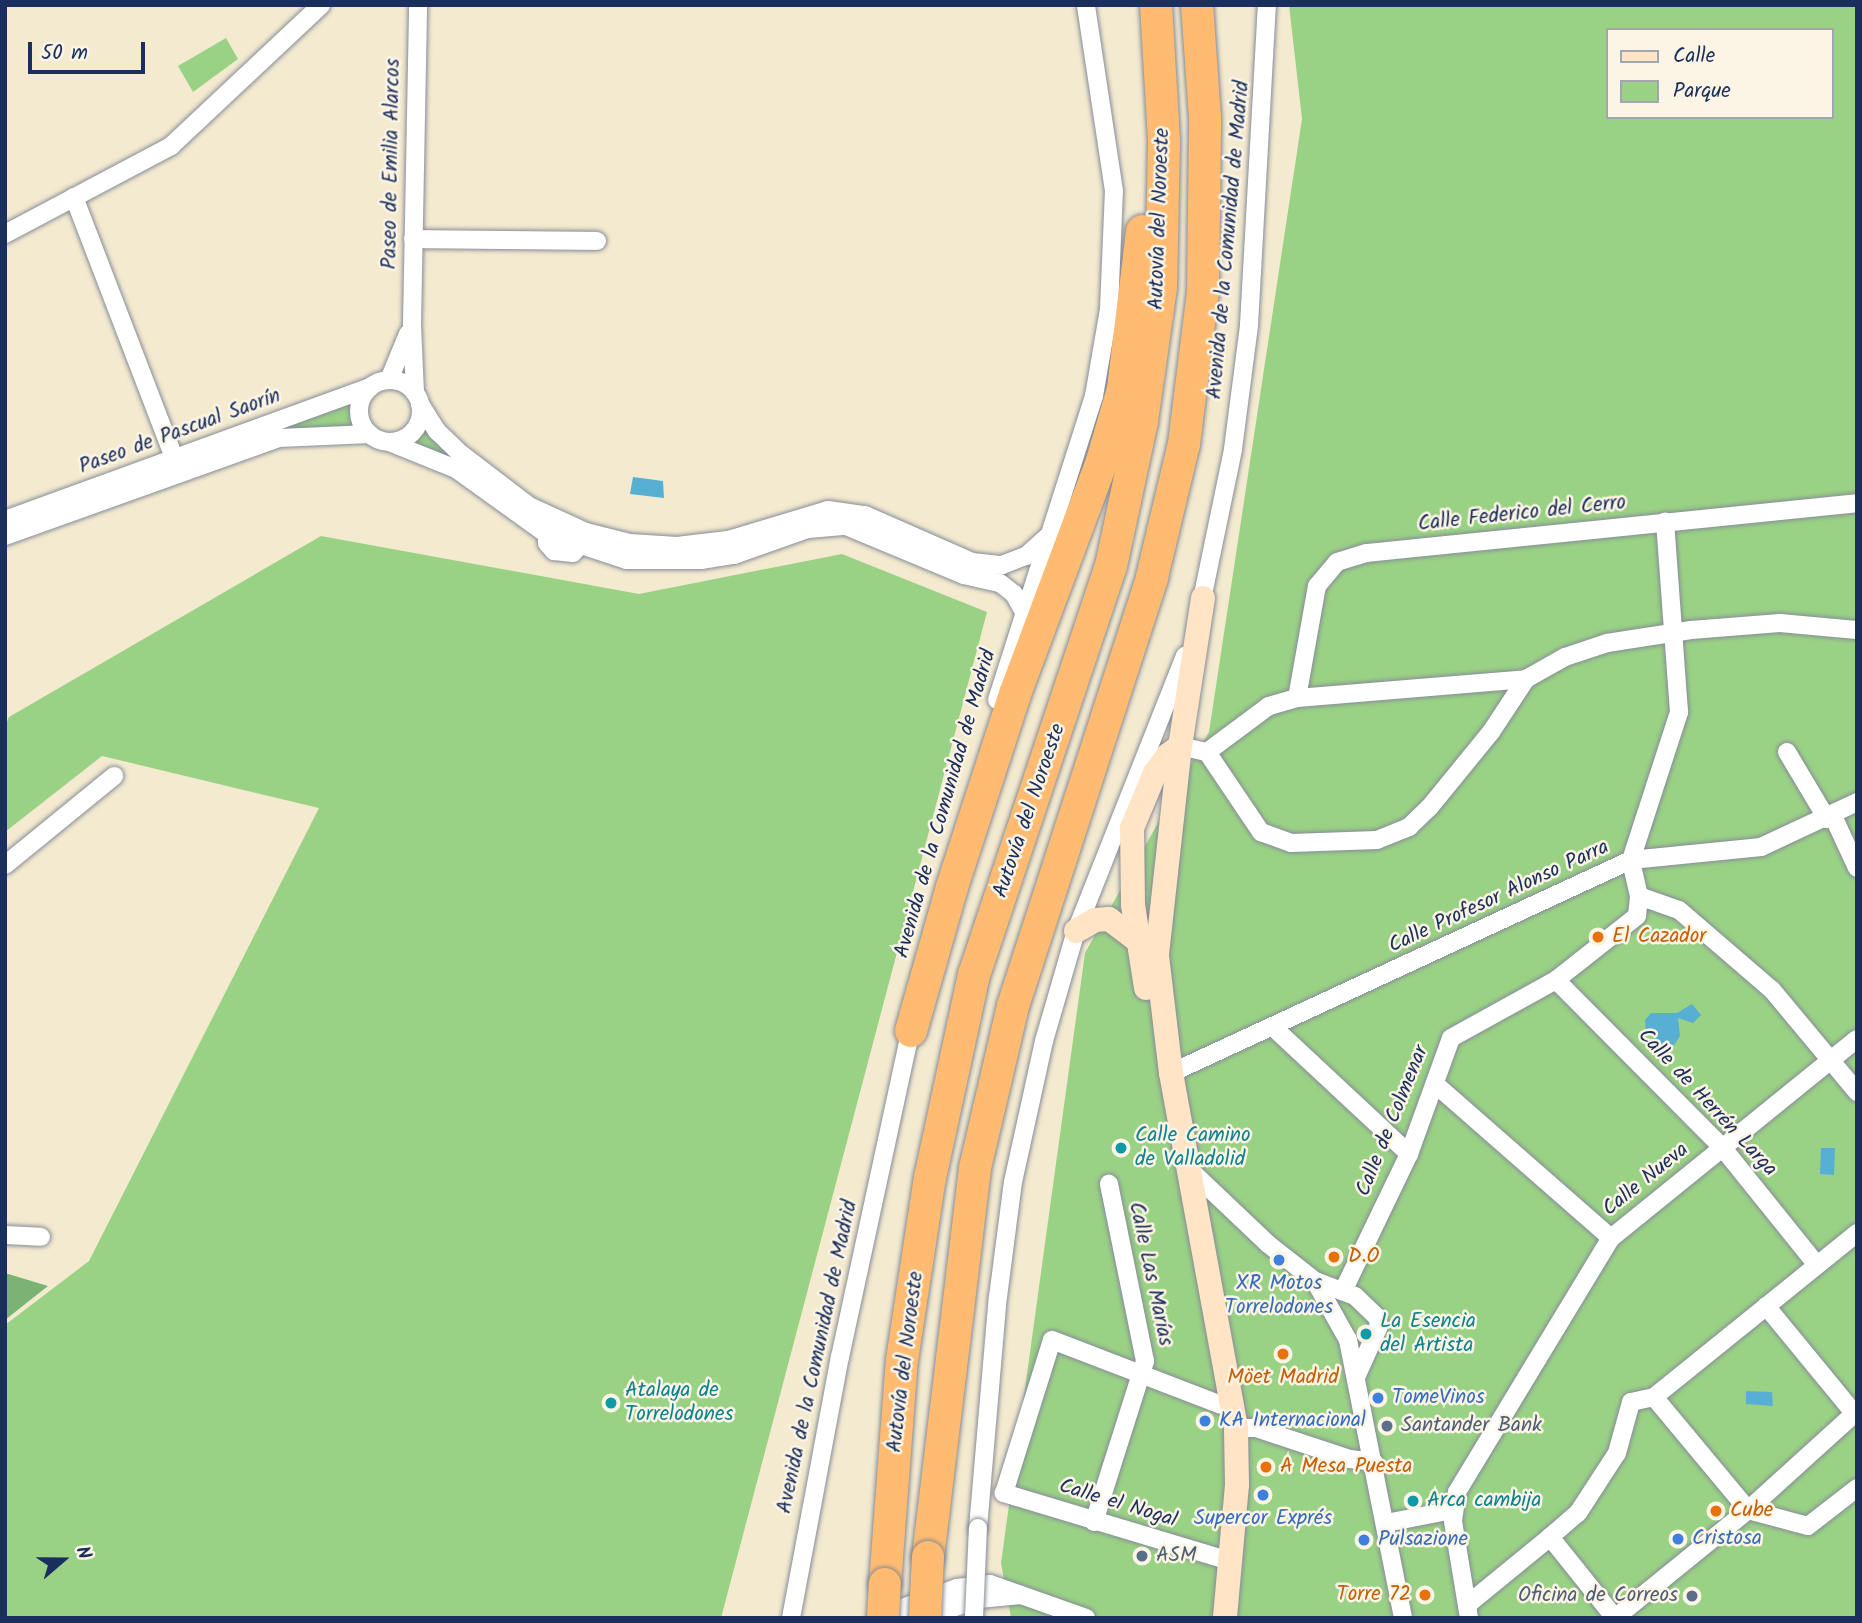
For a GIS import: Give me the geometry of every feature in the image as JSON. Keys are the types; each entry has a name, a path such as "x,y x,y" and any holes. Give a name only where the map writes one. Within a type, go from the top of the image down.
{"highway":[{"path":"911,1031 952,887 1015,694 1102,461 1123,389 1143,221 1144,5"},
{"name":"Autovía del Noroeste","path":"884,1618 904,1347 930,1178 975,975 1111,566 1142,421 1161,287 1164,141 1156,5"},
{"name":"Autovía del Noroeste","path":"924,1618 928,1557 975,1168 1013,1006 1152,577 1184,444 1203,292 1205,118 1197,5"}],"street":[{"path":"5,234 171,146 321,5"},
{"name":"Paseo de Emilia Alarcos","path":"418,5 412,324 418,398"},
{"name":"Avenida de la Comunidad de Madrid","path":"791,1618 803,1537 945,880 1049,535 1094,396 1115,248 1109,146 1086,5"},
{"name":"Avenida de la Comunidad de Madrid","path":"974,1618 978,1528 998,1297 1013,1182 1044,1041 1076,931 1175,689 1203,598 1233,449 1249,325 1267,5"},
{"path":"74,197 174,458"},
{"path":"413,239 597,240"},
{"name":"Paseo de Emilia Alarcos","path":"389,380 412,324"},
{"path":"549,526 461,454 438,431 418,398 389,380 371,387 360,405 363,425 370,434 456,470 549,526 626,560 677,562 734,555 808,529 846,526 964,575 1000,583 1014,594 1025,614"},
{"name":"Paseo de Pascual Saorín","path":"5,520 371,387"},
{"path":"389,442 414,431 418,398"},
{"name":"Paseo de Pascual Saorín","path":"5,536 279,438 370,434"},
{"name":"Calle Federico del Cerro","path":"1297,698 1317,586 1337,562 1367,553 1857,503"},
{"path":"584,540 698,545 728,540 805,513 847,511 972,562 1002,565 1026,556 1049,535"},
{"path":"1665,522 1676,632 1679,712 1631,860 1639,896 1679,910 1772,990 1857,1092"},
{"path":"1203,598 1180,746 1157,956 1171,1073 1236,1428 1237,1485 1225,1618"},
{"path":"1207,752 1269,706 1297,698 1526,679 1565,657 1607,643 1676,632 1780,623 1857,629"},
{"path":"1180,746 1207,752 1261,832 1291,844 1377,839 1409,827 1429,808 1491,732 1526,679"},
{"path":"1180,746 1155,773 1132,828 1136,939 1221,1405 1226,1485 1213,1618"},
{"path":"1787,752 1830,817 1857,868"},
{"path":"5,865 114,776"},
{"name":"Calle Profesor Alonso Parra","path":"1171,1073 1631,860 1761,847 1830,817 1857,802"},
{"name":"Calle de Colmenar","path":"1343,1289 1409,1154 1451,1038 1556,980 1637,916 1639,896"},
{"path":"1076,931 1096,920 1109,919 1136,939"},
{"name":"Calle de Herrén Larga","path":"1556,980 1722,1147 1816,1264"},
{"path":"1273,1027 1409,1154"},
{"name":"Calle Nueva","path":"1453,1510 1457,1492 1611,1238 1857,1039"},
{"path":"1435,1084 1611,1238"},
{"path":"1189,1169 1268,1244 1315,1281 1343,1289 1377,1317 1379,1326 1357,1375"},
{"name":"Calle Las Marías","path":"1108,1185 1145,1361 1143,1373"},
{"path":"1468,1611 1578,1513 1617,1452 1631,1402 1654,1397 1857,1233"},
{"path":"5,1235 41,1237"},
{"path":"1315,1281 1348,1340 1403,1618"},
{"path":"1550,1537 1615,1618 1748,1510 1856,1412 1766,1306"},
{"name":"Calle Las Marías","path":"1004,1493 1052,1340 1221,1405"},
{"path":"1094,1522 1143,1373"},
{"path":"1654,1397 1748,1510 1808,1526 1857,1488"},
{"path":"1236,1428 1256,1428 1350,1460 1374,1462"},
{"name":"Calle el Nogal","path":"1004,1493 1220,1558"},
{"path":"1386,1523 1453,1510 1468,1611"},
{"path":"875,1618 980,1584 1022,1595 1086,1618"},
{"path":"924,1618 979,1600 1022,1595"},
{"path":"1043,1618 1065,1618"}],"green space":[{"path":"1289,5 1857,5 1857,1618 1011,1618 1001,1563 1085,953 1209,732 1302,119"},
{"path":"226,38 238,59 193,92 178,66"},
{"path":"355,398 353,418 358,429 307,429 5,525"},
{"path":"425,422 529,514 410,442"},
{"path":"321,536 639,594 842,554 987,612 721,1618 5,1618 5,1325 89,1261 319,808 102,756 5,832 5,726 9,717"},
{"path":"5,1273 48,1286 5,1320"}],"water":[{"path":"633,477 663,481 664,498 630,494"},
{"path":"1692,1004 1701,1015 1693,1023 1678,1018 1680,1036 1674,1045 1661,1045 1646,1031 1645,1020 1651,1013 1677,1013"},
{"path":"1821,1148 1835,1148 1834,1175 1820,1174"},
{"path":"1746,1391 1772,1392 1773,1406 1746,1404"}],"place":[{"name":"El Cazador","path":"1598,937"},
{"name":"Calle Camino de Valladolid","path":"1121,1148"},
{"name":"D.O","path":"1334,1257"},
{"name":"XR Motos Torrelodones","path":"1279,1260"},
{"name":"La Esencia del Artista","path":"1366,1334"},
{"name":"Möet Madrid","path":"1283,1354"},
{"name":"TomeVinos","path":"1378,1398"},
{"name":"Atalaya de Torrelodones","path":"611,1403"},
{"name":"KA Internacional","path":"1205,1421"},
{"name":"Santander Bank","path":"1387,1426"},
{"name":"A Mesa Puesta","path":"1266,1467"},
{"name":"Supercor Exprés","path":"1263,1495"},
{"name":"Arca cambija","path":"1413,1501"},
{"name":"Cube","path":"1716,1511"},
{"name":"Cristosa","path":"1678,1539"},
{"name":"Pulsazione","path":"1364,1540"},
{"name":"ASM","path":"1142,1556"},
{"name":"Torre 72","path":"1425,1595"},
{"name":"Oficina de Correos","path":"1692,1596"}]}
